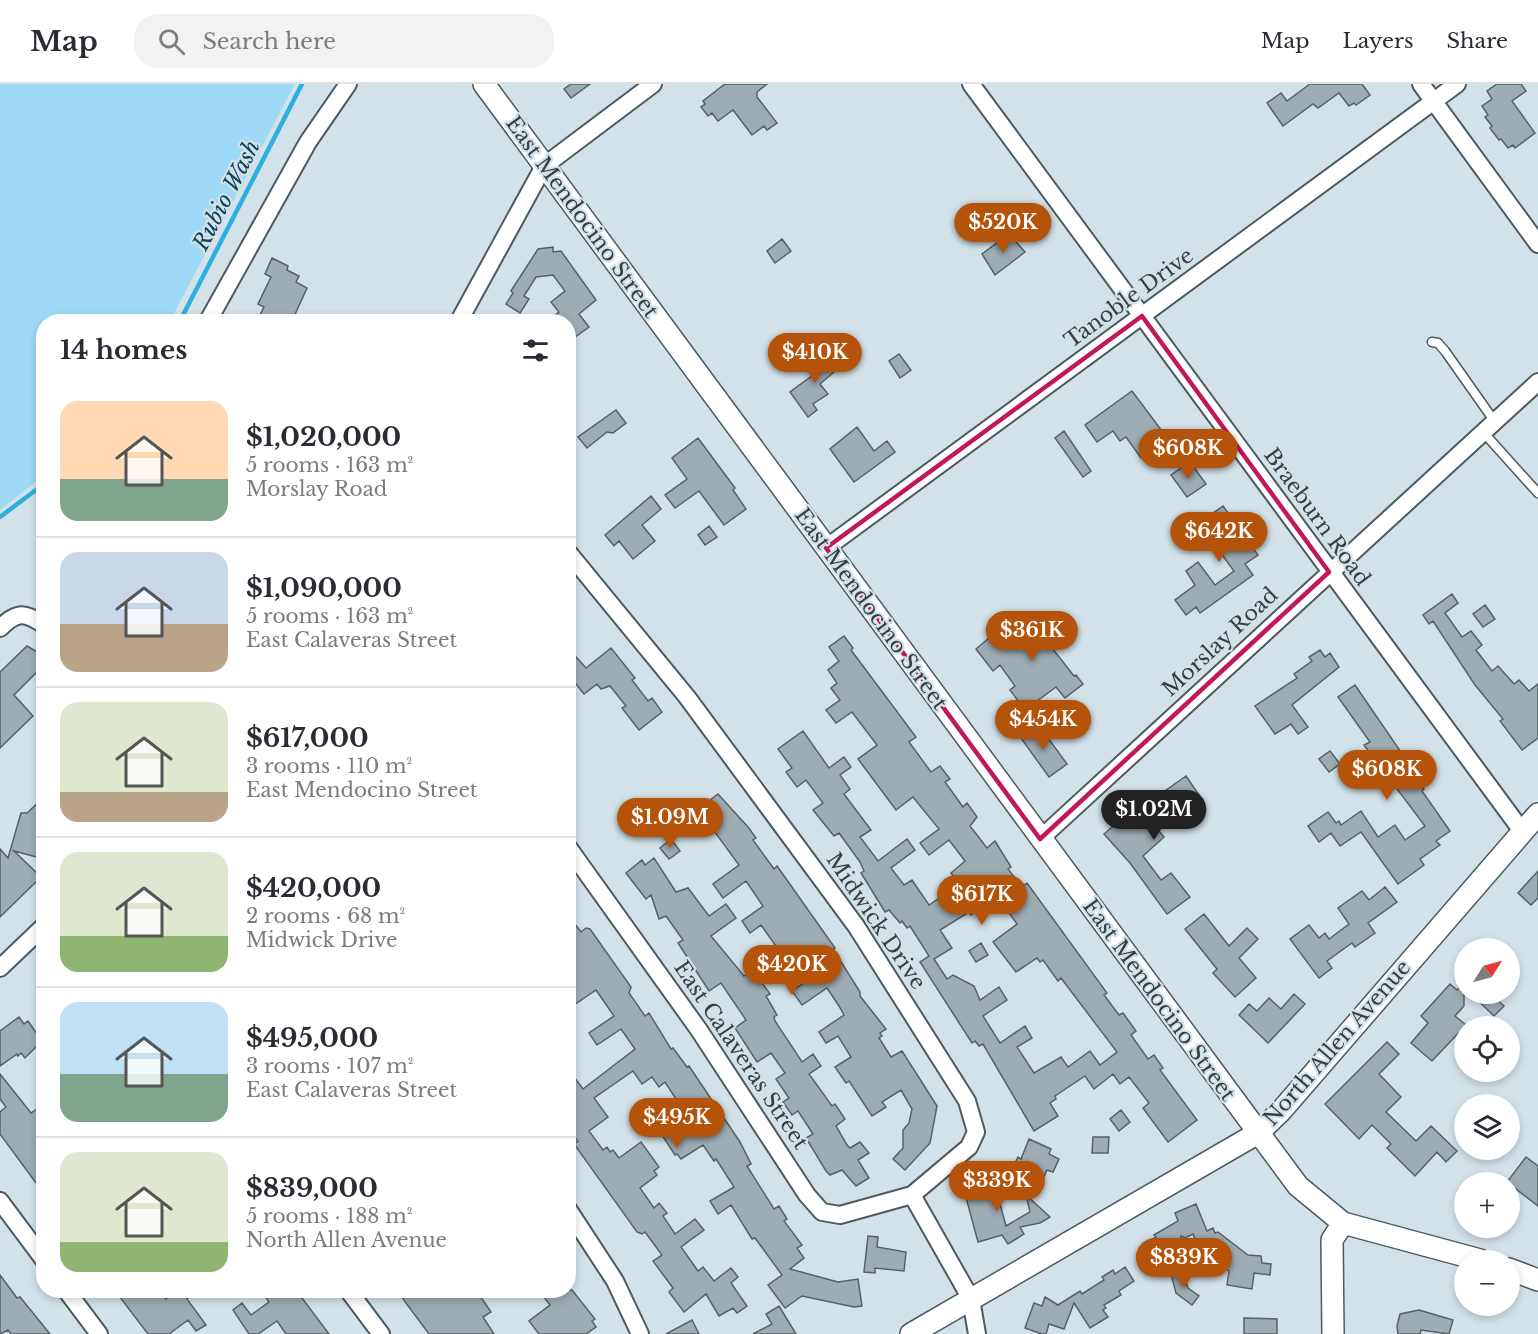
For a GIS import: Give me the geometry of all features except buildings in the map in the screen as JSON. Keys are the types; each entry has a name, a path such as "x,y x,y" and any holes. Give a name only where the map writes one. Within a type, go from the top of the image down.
{"street":[{"path":"212,314 308,141 348,84"},
{"name":"East Mendocino Street","path":"484,84 1298,1186 1343,1223"},
{"path":"463,314 544,166 653,84"},
{"name":"Braeburn Road","path":"971,84 1522,831"},
{"path":"1421,84 1538,244"},
{"name":"Tanoble Drive","path":"826,548 1458,84"},
{"name":"Morslay Road","path":"1040,839 1538,382"},
{"name":"Midwick Drive","path":"576,562 687,697 856,926 967,1101 976,1132 969,1147 912,1195"},
{"path":"0,628 18,615 28,614 36,620"},
{"name":"North Allen Avenue","path":"911,1334 1258,1132 1281,1111 1538,814"},
{"name":"East Calaveras Street","path":"576,858 699,1030 807,1195 822,1212 840,1215 912,1195"},
{"path":"0,968 36,934"},
{"path":"912,1195 971,1299 977,1334"},
{"path":"0,1201 36,1249"},
{"path":"576,1221 615,1281 640,1334"},
{"path":"1333,1334 1332,1240 1343,1223 1454,1253"},
{"path":"1520,1273 1538,1280"},
{"path":"72,1298 99,1334"},
{"path":"354,1298 381,1334"}],"lane":[{"path":"1432,342 1438,343 1445,351 1490,428 1538,493"}],"highlighted area":[{"path":"1142,316 1329,572 1040,839 826,548"}],"shaded area":[{"path":"0,84 295,84 174,314 36,314 36,482 0,510"}],"waterway":[{"name":"Rubio Wash","path":"184,314 302,84"},
{"name":"Rubio Wash","path":"0,517 36,490"}]}
